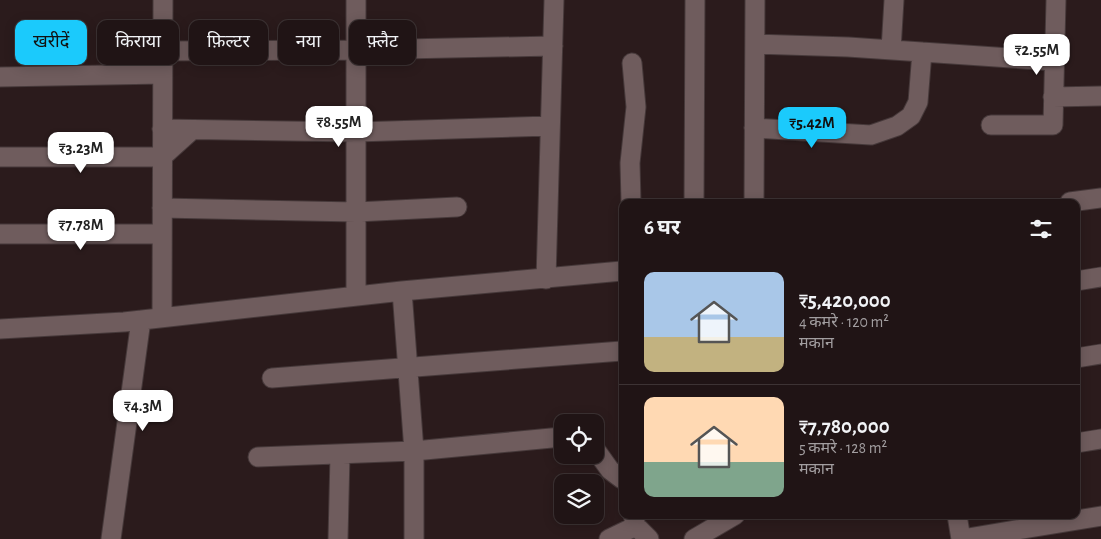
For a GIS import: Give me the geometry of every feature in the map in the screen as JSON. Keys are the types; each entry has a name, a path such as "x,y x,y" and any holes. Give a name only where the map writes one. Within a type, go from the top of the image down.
{"street":[{"path":"163,0 163,20"},
{"path":"356,0 356,20"},
{"path":"546,278 554,0"},
{"path":"694,199 695,0"},
{"path":"754,199 755,0"},
{"path":"891,50 894,0"},
{"path":"991,125 1053,124 1056,0"},
{"path":"755,44 891,50 1054,61"},
{"path":"416,49 553,46"},
{"path":"179,51 349,50"},
{"path":"754,128 871,135 897,126 911,116 918,102 922,52"},
{"path":"632,63 636,107 630,162 632,199"},
{"path":"162,65 162,317"},
{"path":"356,65 356,296"},
{"path":"0,77 162,74"},
{"path":"1053,96 1101,96"},
{"path":"162,129 356,132 550,126"},
{"path":"0,157 162,157 192,130"},
{"path":"1080,201 1101,198"},
{"path":"162,208 356,212 457,206"},
{"path":"0,234 162,234"},
{"path":"0,329 141,320 402,291 619,272"},
{"path":"1080,280 1101,277"},
{"path":"402,291 414,451 414,539"},
{"path":"111,539 141,320"},
{"path":"272,378 619,351"},
{"path":"1080,357 1101,354"},
{"path":"258,457 414,451 554,438"},
{"path":"1080,442 1101,439"},
{"path":"338,539 340,455"},
{"path":"604,462 610,470 619,477"},
{"path":"958,519 962,539 1101,516"},
{"path":"694,539 728,519"},
{"path":"609,539 639,527"}]}
